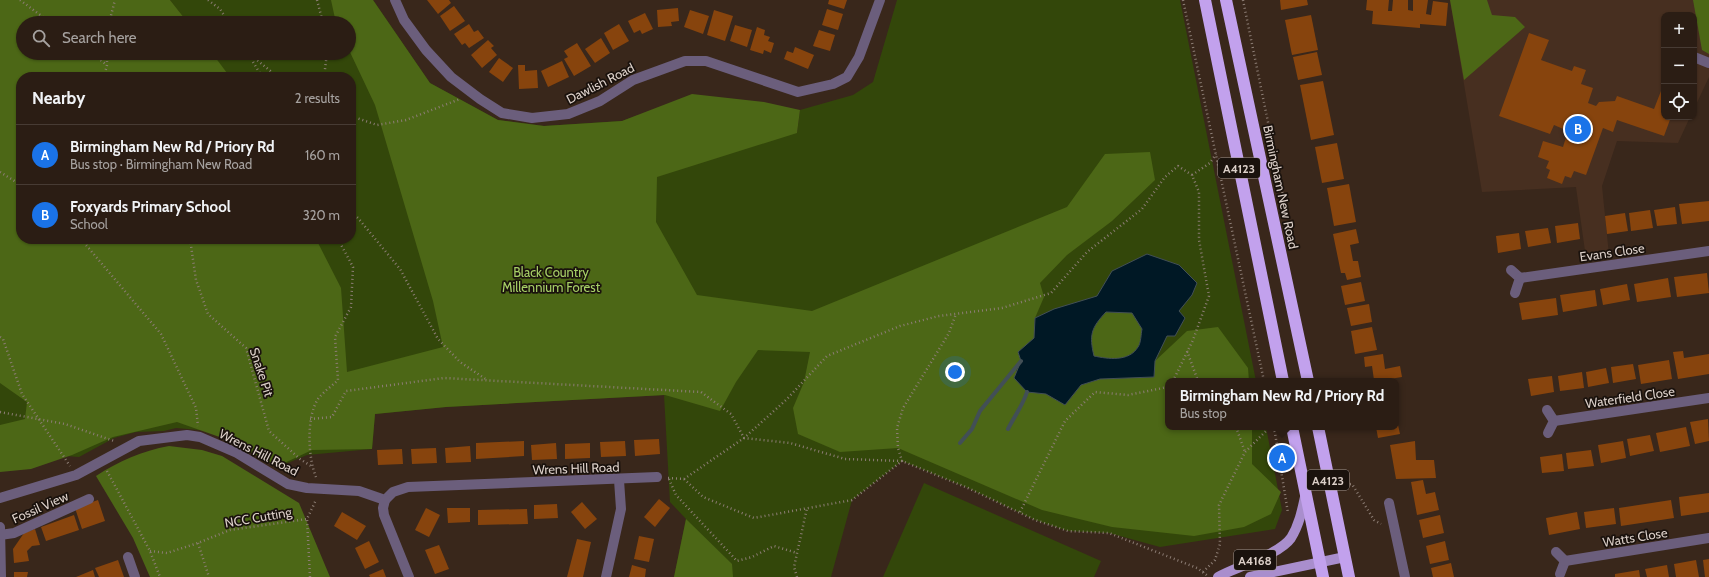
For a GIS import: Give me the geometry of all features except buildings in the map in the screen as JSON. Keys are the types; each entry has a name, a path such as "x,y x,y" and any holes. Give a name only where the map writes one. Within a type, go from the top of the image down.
{"highway":[{"name":"A4123","path":"1205,0 1282,378"},
{"name":"Birmingham New Road","path":"1226,0 1307,378"},
{"name":"A4123","path":"1293,430 1323,577"},
{"name":"A4123","path":"1319,430 1348,577"}],"main road":[{"name":"A4168","path":"1218,577 1271,554 1290,539 1301,518 1306,495"},
{"name":"A4168","path":"1250,577 1345,557"}],"street":[{"name":"Dawlish Road","path":"395,0 404,20 426,50 451,77 502,113 532,118 568,114 600,101 633,80 685,61 706,61 798,92 833,84 847,77 860,57 880,0"},
{"path":"1697,58 1709,63"},
{"name":"Evans Close","path":"1520,278 1709,251"},
{"path":"1511,270 1520,278 1515,293"},
{"name":"Waterfield Close","path":"1554,421 1709,398"},
{"path":"1547,410 1554,421 1548,433"},
{"name":"Wrens Hill Road","path":"0,498 76,475 128,445 139,441 187,435 200,437 237,453 288,484 307,488 359,491 385,500 393,492 408,487 619,480 657,477"},
{"path":"606,577 621,509 619,480"},
{"name":"Fossil View","path":"0,535 14,533 89,499"},
{"path":"385,500 383,508 384,515 409,577"},
{"path":"1389,503 1405,577"},
{"name":"Fossil View","path":"0,527 1,577"},
{"name":"Watts Close","path":"1565,561 1709,538"},
{"path":"1556,552 1565,561 1560,574"},
{"path":"128,557 135,577"}],"path":[{"path":"20,0 42,16"},
{"path":"111,16 115,0"},
{"path":"208,0 220,9 224,16"},
{"path":"317,0 321,16"},
{"path":"1183,0 1263,378"},
{"path":"1243,0 1288,218"},
{"path":"100,60 107,65"},
{"path":"105,72 107,60"},
{"path":"251,60 259,72"},
{"path":"256,60 272,72"},
{"path":"325,72 326,60"},
{"path":"356,118 377,125 406,120 472,93"},
{"path":"1192,175 1210,163 1216,154"},
{"path":"657,477 684,479 744,438 786,400 827,356 900,326 939,316 1002,308 1052,294 1087,252 1142,209 1165,177 1178,166 1192,175 1199,192 1199,240 1209,296 1187,351 1174,378"},
{"path":"0,172 16,182"},
{"path":"356,216 400,269 438,339 460,362 488,381"},
{"path":"85,244 160,334 196,408 200,437"},
{"name":"Snake Pit","path":"191,244 196,280 208,314 246,348 269,431 300,459 311,466"},
{"path":"318,481 311,466 310,419 318,399 338,380 335,337 351,307 353,267 341,244"},
{"path":"902,461 898,448 897,428 903,408 949,333 956,314"},
{"path":"0,337 3,339 22,394 76,475"},
{"path":"1187,351 1197,378"},
{"path":"310,419 332,417 346,390 444,378 701,392 730,414 744,438"},
{"path":"1020,512 1065,421 1095,392 1128,395 1165,388"},
{"path":"0,412 65,424 128,445"},
{"path":"1237,430 1245,452"},
{"path":"1203,572 1215,560 1220,544 1219,505 1245,452 1267,430"},
{"path":"1274,430 1288,511 1286,518"},
{"path":"744,438 790,443 845,459 902,461 1068,531 1109,533 1197,568 1210,577"},
{"path":"684,479 702,497 754,518 852,500 902,461"},
{"path":"105,467 150,551 160,577"},
{"path":"669,478 676,495 737,561 774,546 797,553"},
{"path":"1342,485 1352,484 1374,520 1395,532"},
{"path":"310,577 307,519 317,499"},
{"path":"797,577 794,567 808,508"},
{"name":"NCC Cutting","path":"150,551 167,552 198,543 230,530 307,519"},
{"path":"198,543 209,577"}],"shaded area":[{"path":"1450,0 1709,0 1709,77 1697,103 1697,12 1661,12 1661,120 1689,120 1678,143 1617,141 1602,186 1609,255 1586,258 1576,187 1482,192"}],"green space":[{"name":"Black Country Millennium Forest","path":"0,0 16,16 16,60 356,60 356,16 171,16 179,12 170,0 373,0 430,83 498,120 544,126 622,121 638,115 797,133 800,110 853,95 873,82 897,0 1180,0 1255,378 1165,378 1165,430 1267,430 1282,510 1275,529 1160,547 1109,533 1068,531 1035,520 968,488 902,461 852,500 831,577 674,577 686,519 670,502 664,395 446,407 375,414 372,449 307,455 278,467 210,431 176,428 164,431 136,432 114,438 79,457 53,455 0,469"},
{"name":"Black Country Millennium Forest","path":"0,0 170,0 183,16 16,16 16,60 217,60 226,72 16,72 16,244 319,244 341,288 347,372 443,347 433,301 375,105 354,60 356,60 356,16 334,16 331,0 373,0 430,83 498,120 544,126 622,121 692,94 764,102 800,110 797,133 657,177 656,222 697,295 812,311 1067,207 1105,154 1150,152 1155,180 1112,221 1067,255 1040,283 1044,297 1035,318 1034,338 1018,352 1021,361 1016,371 1027,392 1046,394 1065,405 1081,385 1100,379 1154,377 1155,361 1187,331 1218,327 1248,368 1249,378 1165,378 1165,430 1252,430 1252,464 1281,492 1271,514 1244,527 1194,536 1112,527 1042,510 898,448 840,452 798,434 793,408 804,382 810,352 758,350 736,382 720,411 665,395 446,407 375,414 372,449 312,450 278,466 228,440 177,422 113,437 72,455 31,469 0,472 0,425 25,419 27,402 0,383"},
{"path":"1450,0 1487,0 1492,15 1515,17 1525,27 1464,80"},
{"path":"1693,0 1709,0 1709,54 1702,50 1697,22 1697,12 1695,12"},
{"path":"1106,312 1132,313 1142,329 1139,345 1134,352 1118,358 1094,357 1092,332 1094,327"},
{"path":"169,446 202,450 222,456 299,503 330,577 150,577 133,538 96,476 131,457"},
{"path":"924,483 1101,561 1094,577 883,577"},
{"path":"686,519 732,564 733,577 674,577"}],"water":[{"path":"1147,254 1179,265 1197,283 1192,295 1179,311 1185,318 1175,336 1167,336 1155,361 1154,377 1100,379 1081,385 1065,405 1046,394 1027,392 1014,378 1021,361 1018,352 1034,338 1035,318 1054,309 1097,296 1112,271","holes":["1106,312 1132,313 1142,329 1140,343 1134,352 1118,358 1094,356 1092,332 1094,327"]}],"waterway":[{"path":"960,443 972,429 980,411 1021,361"},
{"path":"1008,429 1027,392"}],"place":[{"name":"Foxyards Primary School","path":"1578,129"},
{"name":"Birmingham New Rd / Priory Rd","path":"1282,458"}]}
